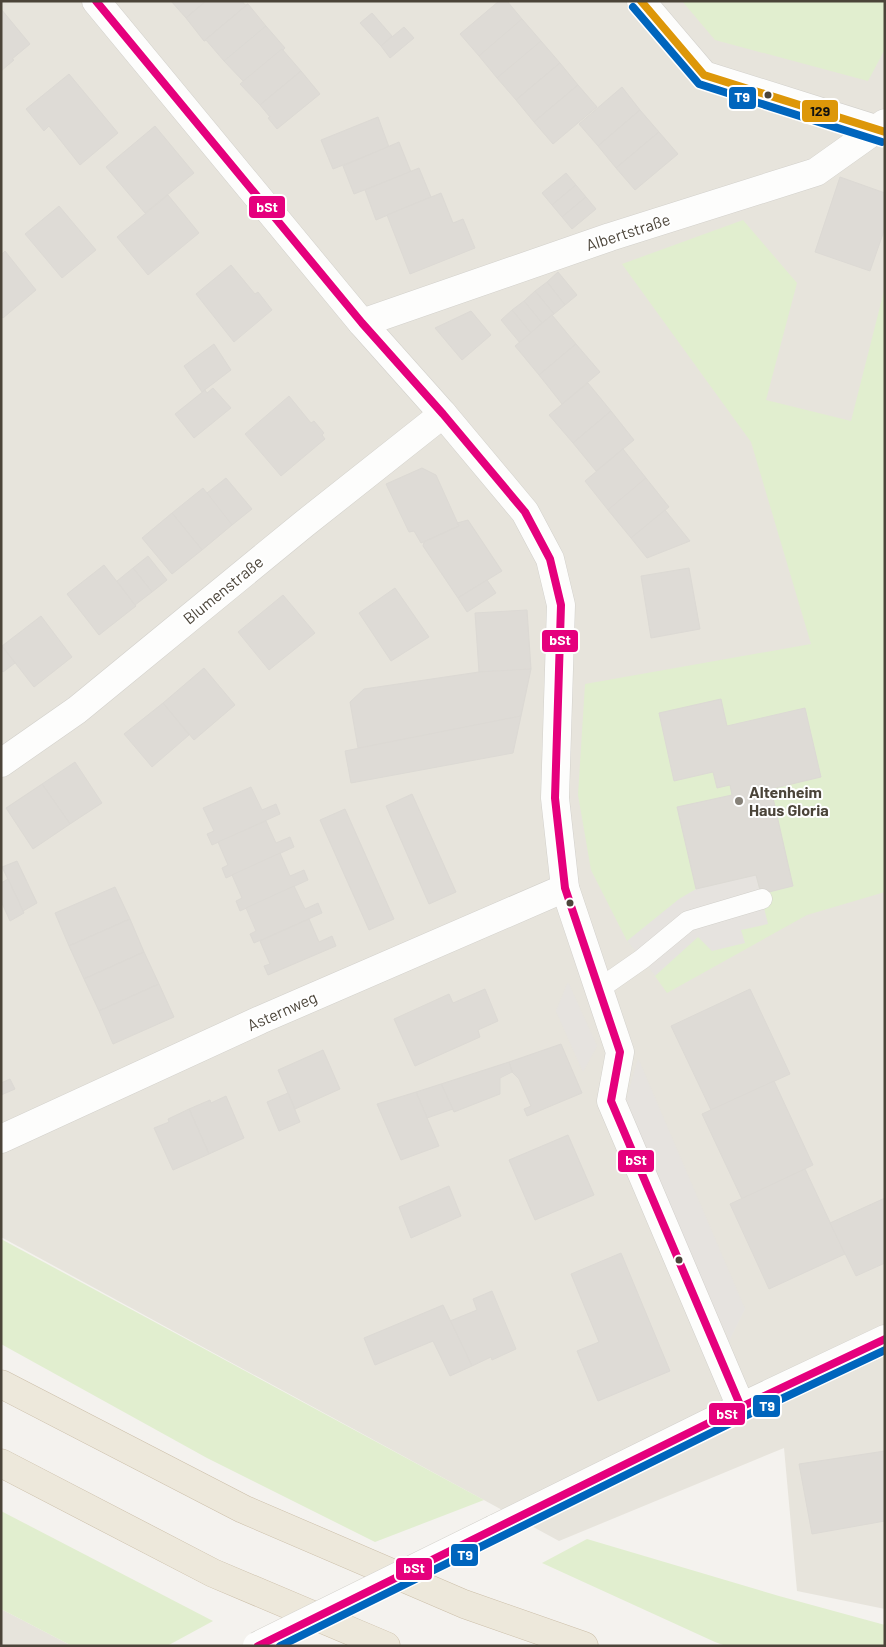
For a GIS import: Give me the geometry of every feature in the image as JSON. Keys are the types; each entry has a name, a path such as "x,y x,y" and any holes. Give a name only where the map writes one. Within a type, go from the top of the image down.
{"highway":[{"path":"1,1384 243,1509 464,1604 584,1646"},
{"path":"1,1463 213,1573 386,1646"}],"street":[{"path":"96,1 362,324 443,414 525,512 550,559 561,605 555,798 564,888 620,1052 612,1102 741,1407"},
{"path":"641,1 704,74 882,128"},
{"name":"Albertstraße","path":"362,324 610,237 816,172 882,128"},
{"name":"Blumenstraße","path":"1,763 77,710 304,524 443,414"},
{"name":"Asternweg","path":"1,1139 260,1020 564,888"},
{"path":"257,1646 741,1407 885,1339"}],"lane":[{"path":"598,989 642,959 688,921 762,899"}],"shaded area":[{"path":"1,1 885,1 885,1609 797,1591 784,1448 559,1541 1,1237"},
{"path":"756,875 768,924 741,930 745,943 712,951 698,937 655,976 627,941 679,899 696,889"},
{"path":"568,982 597,1046 583,1072 556,1011"},
{"path":"638,1058 745,1309 729,1341 625,1104"},
{"path":"1,1609 72,1646 1,1646"}],"green space":[{"path":"682,1 885,1 885,49 868,81 715,40"},
{"path":"743,220 797,283 766,400 851,421 885,287 885,892 807,915 667,993 627,941 591,870 578,795 585,684 811,644 751,442 622,264"},
{"path":"1,1239 484,1500 375,1542 207,1458 1,1344"},
{"path":"1,1511 213,1621 167,1646 72,1646 1,1609"},
{"path":"587,1539 779,1596 885,1625 885,1646 726,1646 542,1563"}],"building":[{"path":"171,1 206,1 186,18"},
{"path":"206,1 242,1 245,5 248,4 204,41 186,18"},
{"path":"499,1 507,1 522,19 479,56 460,34"},
{"path":"248,4 266,26 224,61 206,40 204,41"},
{"path":"1,9 30,44 1,71"},
{"path":"372,13 392,36 381,46 360,23"},
{"path":"522,19 541,41 497,78 479,56"},
{"path":"266,26 285,48 243,81 224,61"},
{"path":"404,27 414,38 390,58 381,46"},
{"path":"541,41 560,63 516,100 497,78"},
{"path":"282,49 301,71 260,105 240,84"},
{"path":"560,63 578,85 534,122 516,100"},
{"path":"301,71 320,94 277,129 260,105"},
{"path":"69,74 118,133 80,165 49,126 44,131 26,109"},
{"path":"578,85 597,107 553,144 534,122"},
{"path":"622,87 640,110 598,146 579,124"},
{"path":"640,110 659,132 616,168 598,146"},
{"path":"378,117 389,147 333,169 321,140"},
{"path":"155,126 194,173 145,213 106,167"},
{"path":"659,132 678,154 635,190 616,168"},
{"path":"399,142 411,172 354,194 343,166"},
{"path":"419,168 431,197 376,220 365,190"},
{"path":"566,173 576,185 552,205 542,193"},
{"path":"840,177 885,193 885,228 870,271 815,252"},
{"path":"576,185 586,197 562,217 552,205"},
{"path":"441,193 453,223 463,219 475,248 410,274 387,215"},
{"path":"168,195 199,233 148,275 117,237"},
{"path":"586,197 596,209 572,229 562,217"},
{"path":"59,206 96,250 62,278 25,234"},
{"path":"5,251 36,290 3,318 1,316 1,255"},
{"path":"231,265 255,294 258,292 272,310 234,342 196,294"},
{"path":"558,272 577,295 565,305 547,282"},
{"path":"547,282 565,305 554,314 535,291"},
{"path":"535,291 554,314 542,323 524,301"},
{"path":"524,301 542,323 531,333 512,310"},
{"path":"512,310 531,333 520,343 501,320"},
{"path":"471,311 491,335 462,360 435,328"},
{"path":"552,315 576,344 539,375 515,346"},
{"path":"214,344 231,370 202,392 184,366"},
{"path":"576,344 600,372 562,404 539,375"},
{"path":"588,383 611,411 573,443 549,415"},
{"path":"213,388 231,408 194,438 175,414 205,390 207,393"},
{"path":"289,396 311,423 314,421 324,433 322,435 325,439 281,476 245,434"},
{"path":"611,411 634,440 596,471 573,443"},
{"path":"623,449 646,478 608,510 585,481"},
{"path":"422,468 436,475 459,526 421,543 414,531 409,532 386,484"},
{"path":"226,478 252,509 232,525 207,493"},
{"path":"646,478 669,507 631,538 608,510"},
{"path":"203,488 232,525 202,550 172,513"},
{"path":"665,510 690,541 647,558 631,538"},
{"path":"172,513 202,550 172,574 142,538"},
{"path":"468,520 502,571 458,598 423,546 424,542 459,526 457,523"},
{"path":"148,556 167,580 152,592 133,568"},
{"path":"104,565 136,606 99,635 67,594"},
{"path":"133,568 152,592 135,605 117,581"},
{"path":"689,568 700,629 651,638 641,576"},
{"path":"487,580 496,593 467,612 458,598"},
{"path":"395,588 429,637 391,661 359,613"},
{"path":"283,595 315,633 269,670 238,632"},
{"path":"527,610 531,669 479,672 475,613"},
{"path":"41,616 72,657 34,687 2,646"},
{"path":"1,645 15,663 3,672 1,670"},
{"path":"204,668 235,705 194,740 163,703"},
{"path":"531,669 521,716 358,748 350,702 364,689 479,672"},
{"name":"Altenheim Haus Gloria","path":"721,699 727,726 805,708 821,777 771,789 793,886 761,894 756,875 696,889 677,807 732,795 730,785 717,788 713,772 674,781 659,713"},
{"path":"163,703 189,735 152,767 124,734"},
{"path":"521,716 513,753 351,783 345,751"},
{"path":"75,762 102,803 70,824 42,784"},
{"path":"42,784 70,824 33,849 6,808"},
{"path":"251,787 262,810 276,804 280,814 212,845 207,834 214,831 203,808"},
{"path":"412,794 456,892 429,904 386,806"},
{"path":"345,809 394,919 369,930 320,820"},
{"path":"266,821 276,843 290,837 294,847 226,878 222,868 228,865 218,842"},
{"path":"280,853 290,876 304,870 308,880 240,911 236,901 242,898 232,875"},
{"path":"17,861 37,903 23,911 2,867"},
{"path":"8,879 24,913 10,921 1,901 1,883"},
{"path":"294,886 305,909 318,903 322,913 254,943 250,934 256,931 246,908"},
{"path":"115,887 130,919 69,946 55,913"},
{"path":"130,919 144,952 84,979 69,946"},
{"path":"309,919 319,942 332,936 336,946 268,975 264,966 270,964 260,941"},
{"path":"144,952 159,984 99,1011 84,979"},
{"path":"159,984 174,1017 113,1044 99,1011"},
{"path":"485,989 498,1021 478,1030 480,1037 415,1066 394,1019 449,994 453,1003"},
{"path":"750,989 790,1074 711,1110 671,1026"},
{"path":"561,1044 582,1093 527,1116 524,1109 531,1106 519,1079 512,1072 509,1062"},
{"path":"323,1050 340,1089 295,1109 278,1070"},
{"path":"509,1062 512,1072 500,1078 500,1094 454,1112 441,1084"},
{"path":"10,1079 15,1089 1,1095 1,1083"},
{"path":"774,1081 813,1165 742,1199 702,1114"},
{"path":"441,1084 453,1109 427,1118 416,1092"},
{"path":"416,1092 439,1146 401,1160 377,1104"},
{"path":"288,1093 300,1122 279,1131 267,1102"},
{"path":"226,1096 244,1138 209,1154 189,1109 210,1100 211,1103"},
{"path":"189,1109 209,1154 173,1170 154,1128 169,1122 168,1119"},
{"path":"568,1135 594,1195 535,1220 509,1160"},
{"path":"805,1169 845,1254 769,1289 730,1204"},
{"path":"449,1186 461,1216 411,1238 399,1207"},
{"path":"885,1198 885,1263 856,1276 830,1223"},
{"path":"621,1253 670,1371 598,1401 577,1351 599,1342 571,1274"},
{"path":"492,1291 516,1349 492,1360 491,1357 472,1366 450,1321 477,1310 473,1299"},
{"path":"443,1305 472,1366 450,1376 433,1341 375,1365 364,1338"},
{"path":"885,1451 885,1521 812,1534 799,1464"}],"transit line":[{"name":"bSt","path":"96,1 362,323 443,414 525,512 550,559 561,605 555,798 565,888 620,1052 611,1101 741,1407"},
{"name":"129","path":"641,1 704,75 885,132"},
{"name":"T9","path":"633,7 699,84 882,142"},
{"name":"bSt","path":"258,1646 741,1407 885,1339"},
{"name":"T9","path":"280,1646 745,1416 885,1350"}],"place":[{"name":"Altenheim Haus Gloria","path":"739,801"}]}
